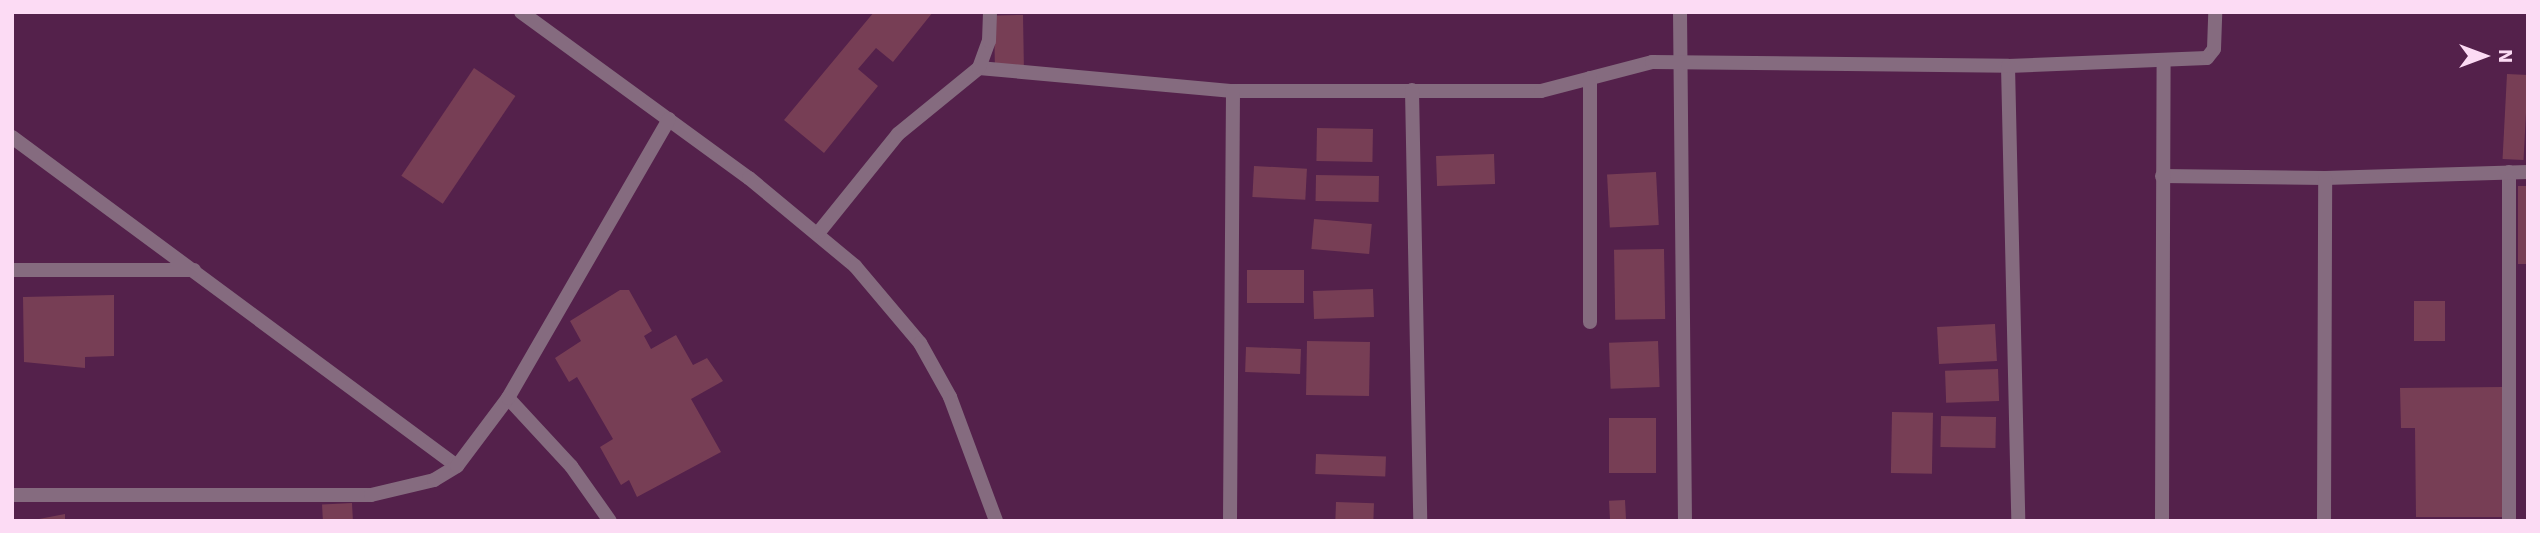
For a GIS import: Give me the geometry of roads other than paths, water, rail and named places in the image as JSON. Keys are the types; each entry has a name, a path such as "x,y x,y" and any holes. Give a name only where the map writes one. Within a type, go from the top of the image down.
{"street":[{"path":"522,12 819,232 897,310 920,343 950,397 996,521"},
{"path":"819,232 898,134 979,68 989,41 990,12"},
{"path":"1681,12 1679,63 1685,521"},
{"path":"979,68 1233,91 1541,91 1634,64 2008,66 2164,62 2211,54 2215,12"},
{"path":"2162,521 2164,62"},
{"path":"2008,66 2018,521"},
{"path":"1590,78 1590,323"},
{"path":"1412,90 1420,521"},
{"path":"1230,521 1233,91"},
{"path":"13,498 372,495 408,490 457,466 508,398 669,119"},
{"path":"12,137 457,466"},
{"path":"2509,172 2509,521"},
{"path":"2162,176 2325,178 2528,172"},
{"path":"2324,521 2325,178"},
{"path":"12,270 194,270"},
{"path":"508,398 571,466 610,521"}]}
